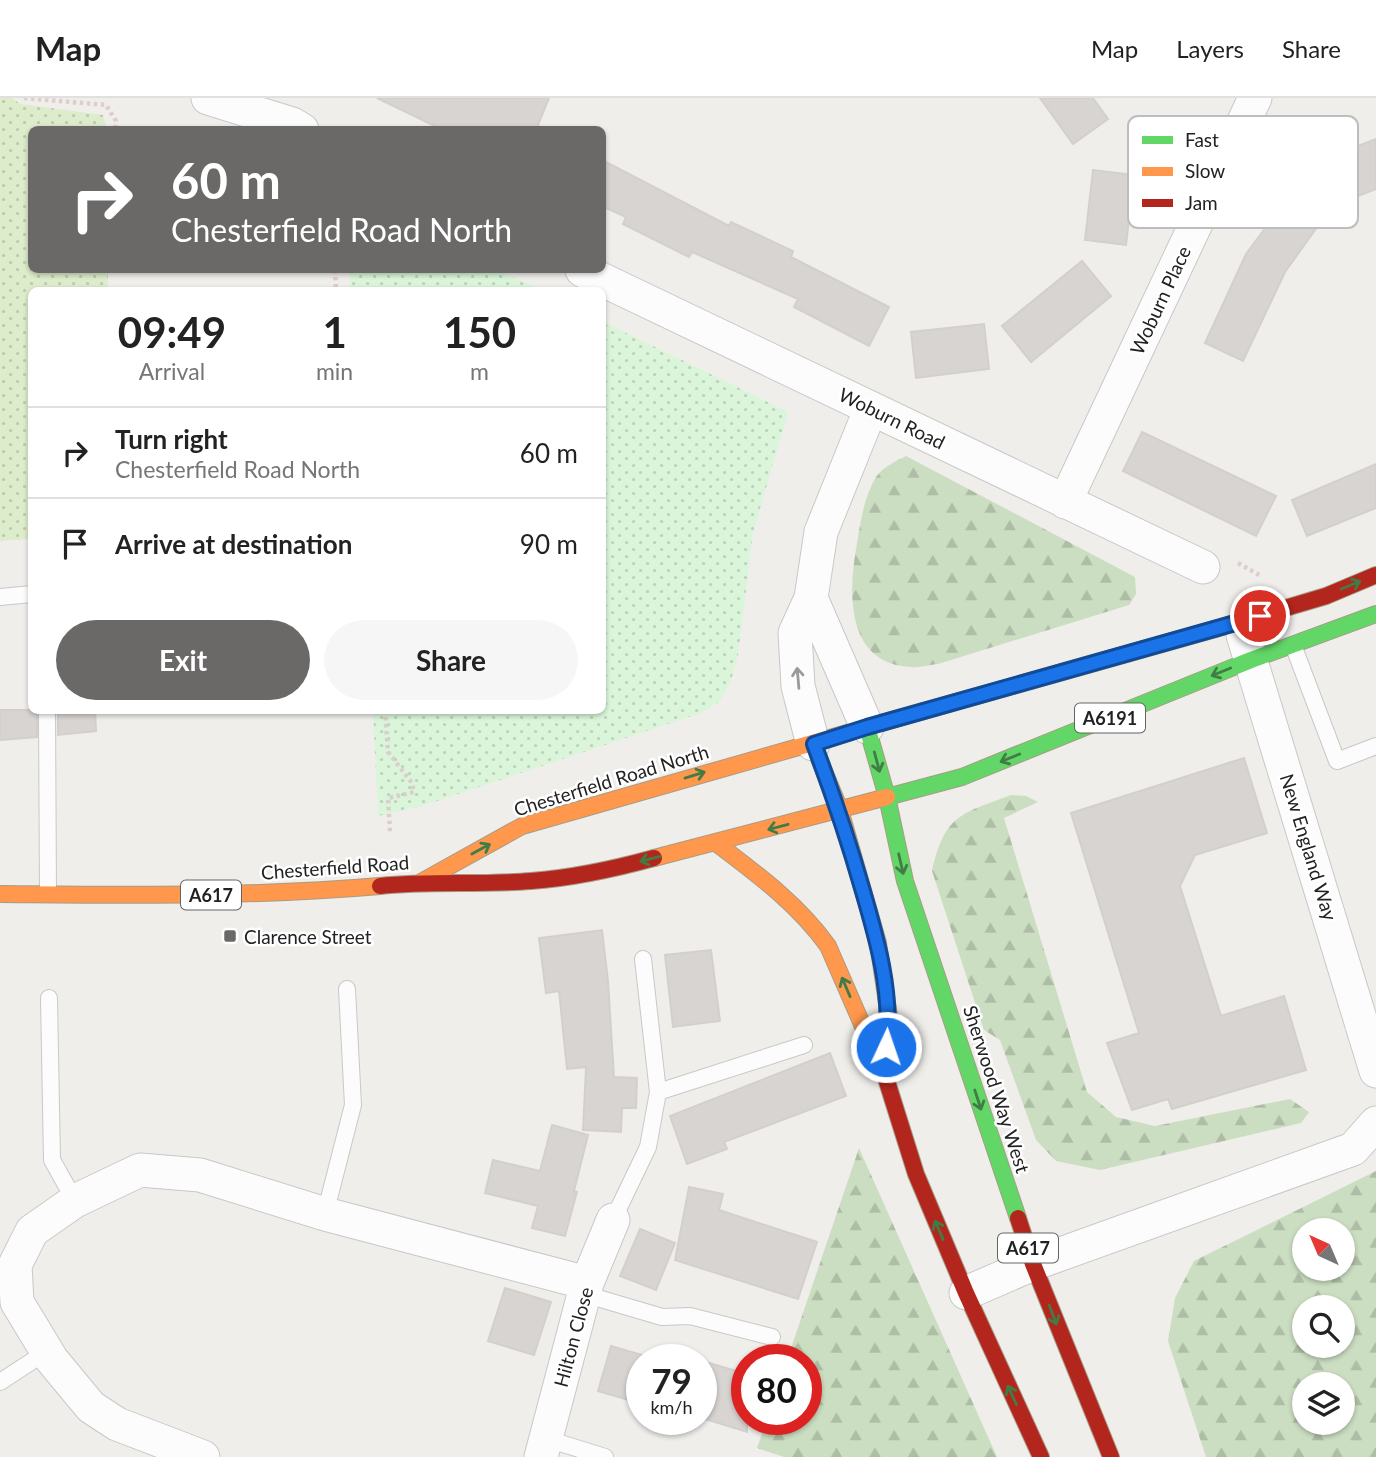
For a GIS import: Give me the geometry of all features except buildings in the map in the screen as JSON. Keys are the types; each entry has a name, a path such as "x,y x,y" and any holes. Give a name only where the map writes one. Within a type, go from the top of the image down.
{"main road":[{"name":"Chesterfield Road North","path":"421,882 532,881 617,867 962,777 1251,660 1326,596 1376,575"},
{"name":"Chesterfield Road North","path":"421,882 522,826 1240,622 1287,627 1376,614"},
{"name":"Sherwood Way West","path":"867,727 887,797 905,881 1033,1264 1111,1457"},
{"path":"814,744 840,810 878,943 890,1023 883,1072"},
{"path":"716,843 765,880 821,934 828,946 883,1072 916,1174 966,1293 1041,1457"},
{"name":"Chesterfield Road","path":"0,894 210,895 320,891 421,882"}],"street":[{"path":"208,98 295,126"},
{"name":"Woburn Place","path":"1247,116 1255,98"},
{"name":"Woburn Place","path":"1065,502 1194,228"},
{"name":"Woburn Road","path":"588,273 1203,567"},
{"path":"814,744 798,686 795,633 811,598 821,531 871,408"},
{"path":"811,598 867,727"},
{"name":"New England Way","path":"1240,622 1376,1071"},
{"path":"966,1293 1033,1264 1353,1149 1376,1123"},
{"path":"203,1457 117,1424 91,1406 49,1356 18,1302 7,1263 33,1231 75,1201 140,1170 200,1175 325,1214 586,1288"},
{"name":"Hilton Close","path":"544,1448 586,1288 614,1220"}],"lane":[{"path":"0,597 28,594"},
{"path":"1287,627 1337,761 1376,746"},
{"path":"47,714 48,894"},
{"path":"614,1220 648,1147 658,1092 643,959"},
{"path":"325,1214 353,1105 347,989"},
{"path":"49,998 52,1160 75,1201"},
{"path":"658,1092 804,1045"},
{"path":"586,1288 662,1317 690,1316 772,1336"},
{"path":"0,1382 49,1356"},
{"path":"544,1448 605,1457"}],"path":[{"path":"24,98 106,105 116,121 115,126"},
{"path":"385,714 388,752 412,783 414,792 388,798 390,832"}],"green space":[{"path":"0,98 12,98 20,104 103,115 106,126 28,126 28,273 108,273 108,287 28,287 28,539 0,541"},
{"path":"349,273 504,273 535,287 350,287"},
{"path":"606,323 788,412 753,533 738,655 731,681 720,701 701,713 422,806 378,816 373,714 606,714"},
{"path":"906,456 1135,577 1136,594 1129,605 938,664 911,667 890,663 874,654 863,641 856,624 853,567 863,512 872,485 882,470"},
{"path":"1011,795 1026,796 1038,802 1004,818 1087,1092 1116,1117 1155,1126 1290,1099 1309,1112 1301,1123 1100,1170 1056,1161 1036,1140 1000,1040 984,1030 932,871 943,838 958,819 967,812"},
{"path":"859,1148 997,1457 784,1457 757,1448 761,1435 822,1435 822,1344 792,1344"},
{"path":"1376,1171 1376,1457 1206,1457 1168,1341 1175,1298 1194,1261"}],"traffic: fast":[{"path":"887,797 962,777 1251,660 1376,614"},
{"path":"867,727 1215,629"},
{"path":"851,732 867,727 887,797 905,881 1018,1218"}],"traffic: slow":[{"path":"421,882 522,826 851,732"},
{"path":"813,744 840,810 878,943 890,1023 883,1069"},
{"path":"654,858 887,797"},
{"path":"716,843 790,903 828,946 882,1070"},
{"path":"0,894 237,894 380,886"}],"traffic: jam":[{"path":"1215,629 1326,596 1376,575"},
{"path":"380,886 546,880 654,858"},
{"path":"883,1069 916,1174 966,1293 1041,1457"},
{"path":"1018,1218 1033,1264 1111,1457"}],"place":[{"name":"Clarence Street","path":"230,936"}],"route":[{"path":"886,1047 890,1023 878,943 840,810 814,744 1260,616"}]}
